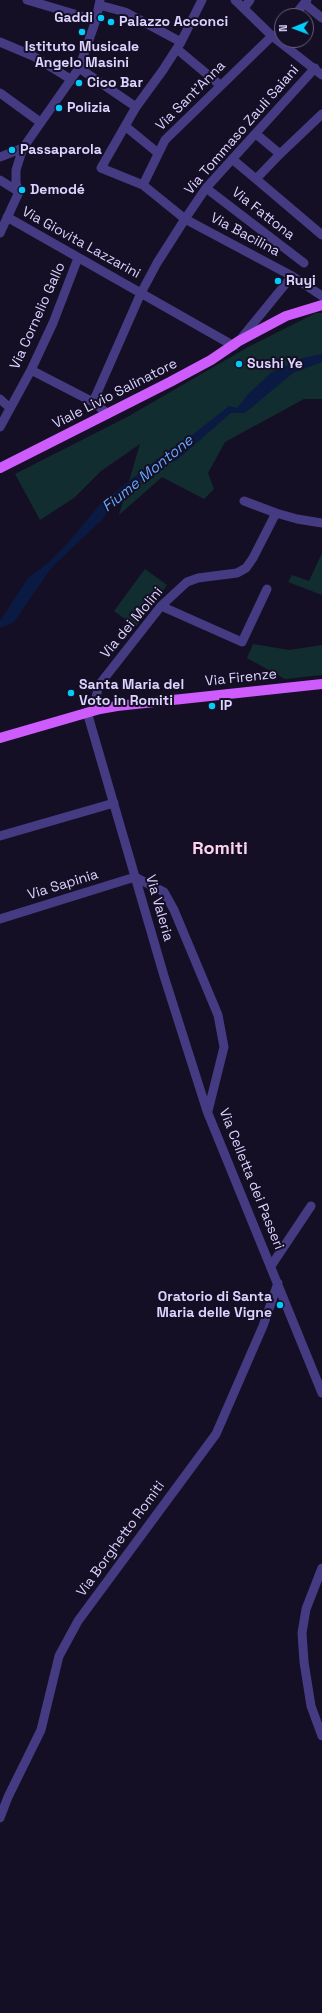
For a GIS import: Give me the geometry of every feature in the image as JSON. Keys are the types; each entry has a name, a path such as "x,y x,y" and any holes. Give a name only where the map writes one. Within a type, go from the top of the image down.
{"main road":[{"name":"Viale Livio Salinatore","path":"0,468 212,360 236,343 286,316 322,305"},
{"name":"Via Firenze","path":"0,738 90,711 130,704 322,684"}],"street":[{"path":"27,0 96,20"},
{"path":"158,153 124,126 179,46 202,0"},
{"path":"235,0 272,36 319,72"},
{"path":"244,8 250,0"},
{"path":"0,233 19,192 16,183 16,170 23,148 40,122 72,80 96,20 100,2 125,12 179,46 220,85"},
{"path":"306,2 322,18"},
{"name":"Via Sant'Anna","path":"143,185 165,140 272,36"},
{"path":"0,42 33,56 72,80"},
{"path":"78,68 136,107"},
{"name":"Via Tommaso Zauli Saiani","path":"93,402 141,293 157,263 206,188 256,134 319,72"},
{"path":"0,93 40,122"},
{"path":"256,179 322,114"},
{"name":"Via Bacilina","path":"124,126 101,168 143,185 185,219 292,276"},
{"path":"256,134 280,154"},
{"path":"0,157 23,148"},
{"path":"232,159 322,235"},
{"path":"0,180 19,192"},
{"name":"Via Fattona","path":"206,188 304,262"},
{"name":"Via Giovita Lazzarini","path":"7,217 141,293 236,343"},
{"name":"Via Cornelio Gallo","path":"0,426 31,370 53,323 78,258"},
{"path":"292,276 322,296"},
{"name":"Viale Livio Salinatore","path":"236,343 292,276"},
{"path":"31,370 93,402 108,414"},
{"path":"0,399 10,408"},
{"path":"244,501 276,513 318,524 322,523"},
{"name":"Via dei Molini","path":"90,711 99,685 161,606 187,582 198,578 236,573 246,568 253,558 276,513"},
{"path":"161,606 242,642 267,589"},
{"name":"Via Valeria","path":"90,711 114,803 164,976 208,1111"},
{"path":"0,836 114,803"},
{"name":"Via Sapinia","path":"0,919 135,877"},
{"name":"Via Celletta dei Passeri","path":"135,877 164,892 174,910 218,1015 224,1047 208,1111 322,1393"},
{"path":"270,1266 311,1206"},
{"name":"Via Borghetto Romiti","path":"0,1818 8,1797 41,1730 59,1656 78,1621 216,1434 272,1306 278,1283"},
{"path":"322,1568 306,1609 302,1633 311,1706 322,1736"}],"green space":[{"path":"316,313 322,313 322,399 304,399 225,442 208,473 214,489 204,499 162,477 119,515 140,444 101,471 74,498 40,520 15,474 129,416 248,347"},
{"path":"322,553 322,595 288,582 292,575 309,581"},
{"path":"145,569 167,585 136,627 114,611"},
{"path":"253,644 289,650 322,645 322,675 285,679 247,658"}],"water":[{"path":"322,354 322,362 293,373 245,413 231,413 176,461 163,462 114,501 102,520 52,567 14,622 0,628 0,621 28,578 47,564 66,545 101,503 157,459 169,453 229,406 237,408 249,393 272,372 302,358"}],"place":[{"name":"Gaddi","path":"101,18"},
{"name":"Palazzo Acconci","path":"111,22"},
{"name":"Istituto Musicale Angelo Masini","path":"82,32"},
{"name":"Cico Bar","path":"79,83"},
{"name":"Polizia","path":"59,108"},
{"name":"Passaparola","path":"12,150"},
{"name":"Demodé","path":"22,190"},
{"name":"Ruyi","path":"278,281"},
{"name":"Sushi Ye","path":"239,364"},
{"name":"Santa Maria del Voto in Romiti","path":"71,693"},
{"name":"IP","path":"212,706"},
{"name":"Oratorio di Santa Maria delle Vigne","path":"280,1305"}],"district":[{"name":"Romiti","path":"220,849"}],"water label":[{"name":"Fiume Montone","path":"148,474"}]}
